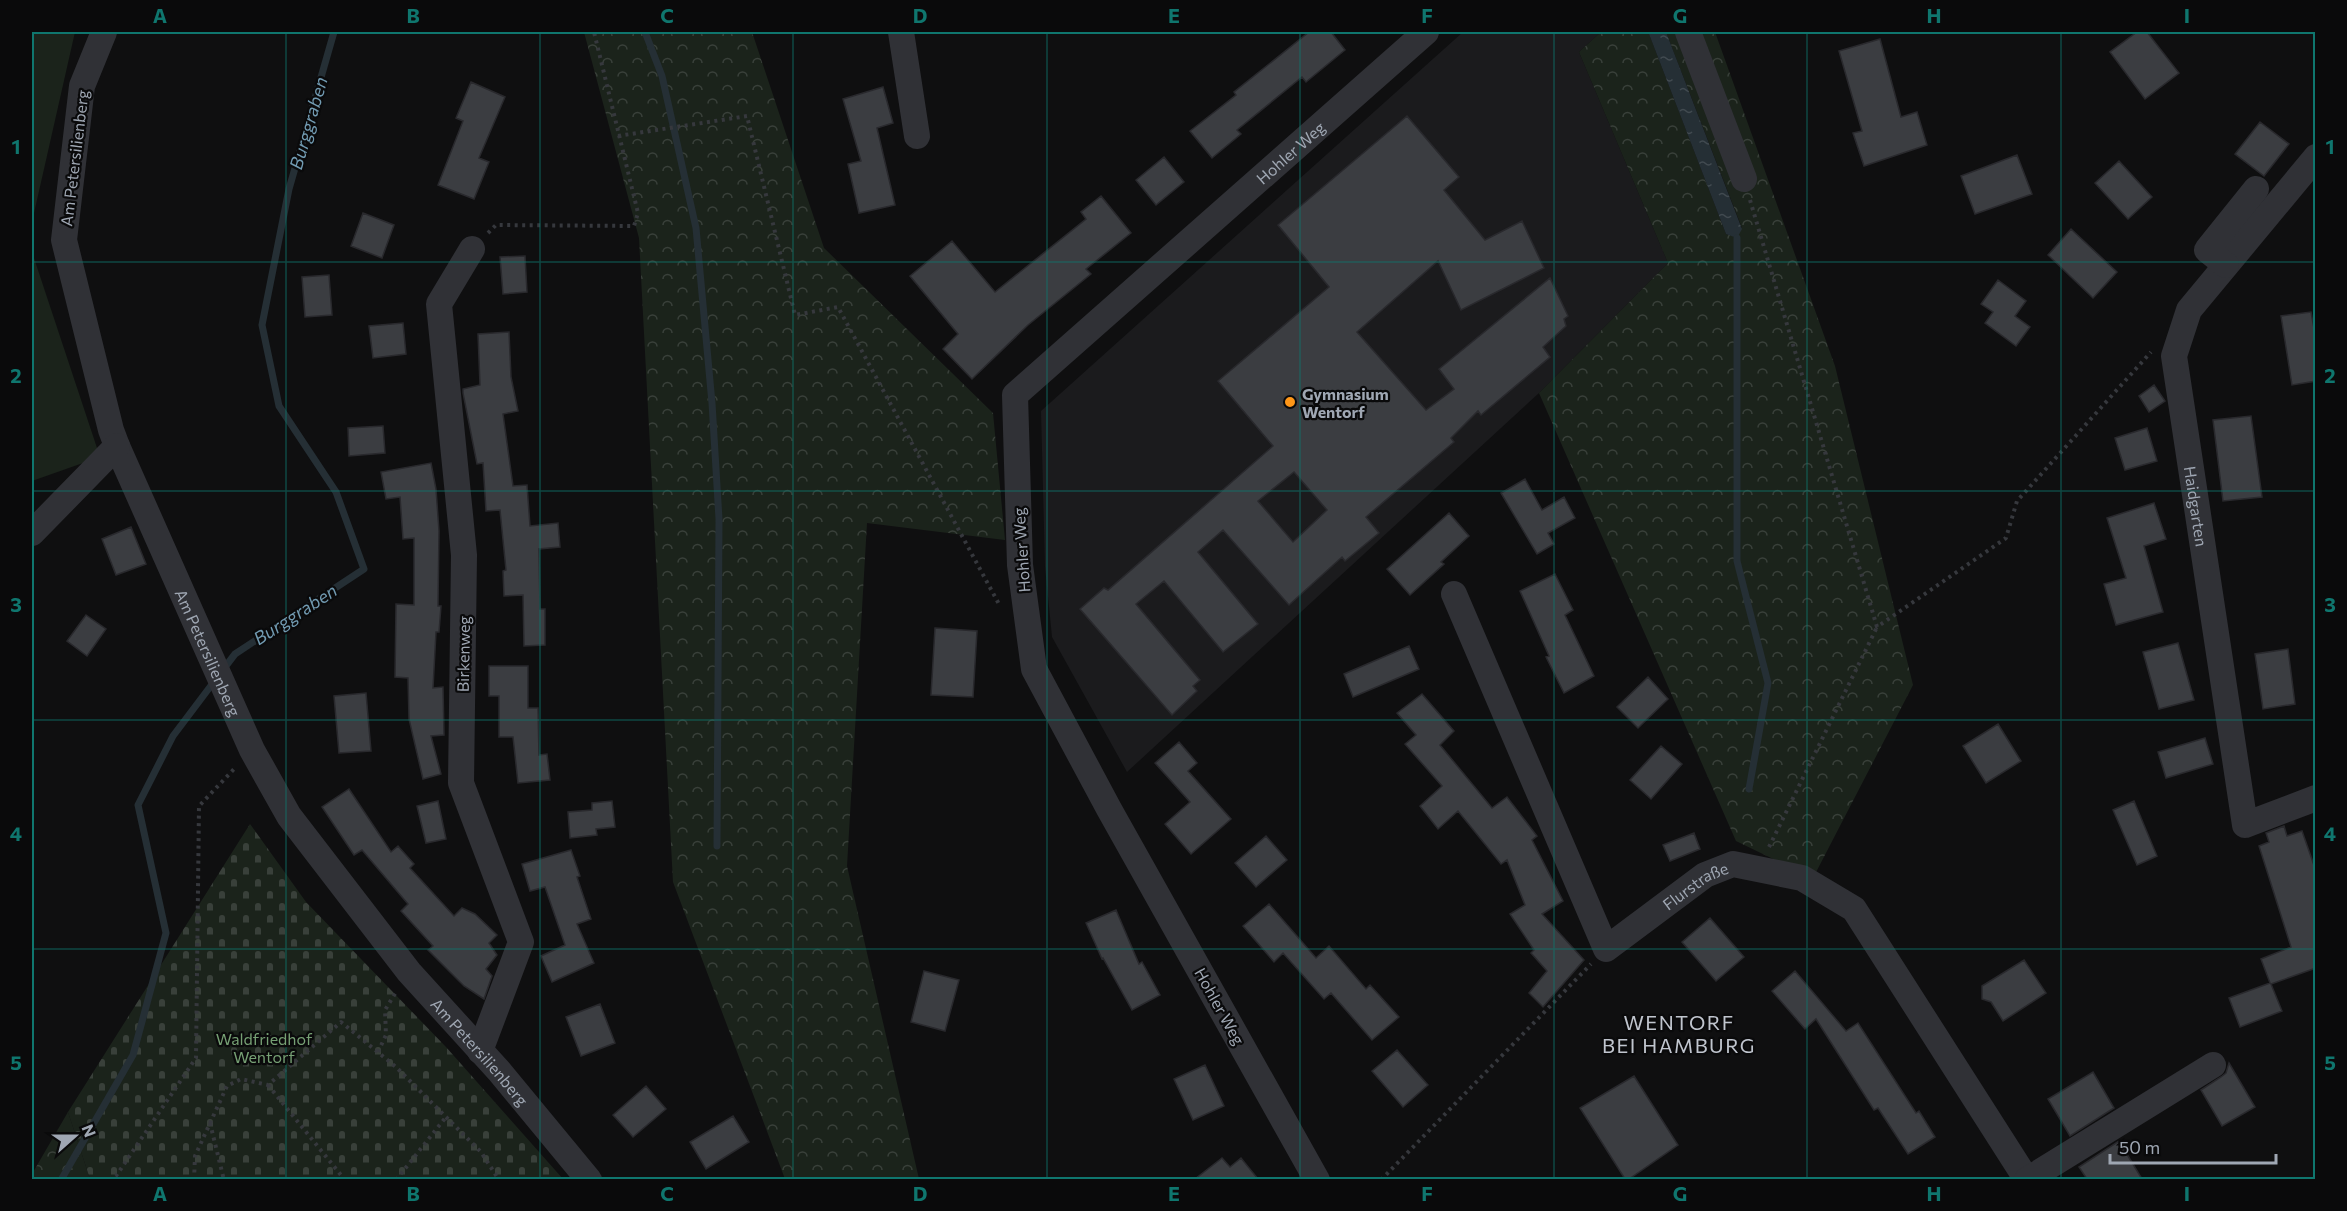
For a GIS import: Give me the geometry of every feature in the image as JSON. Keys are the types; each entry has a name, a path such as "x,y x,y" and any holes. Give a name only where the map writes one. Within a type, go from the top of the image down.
{"street":[{"name":"Am Petersilienberg","path":"104,32 82,86 64,240 111,430 117,446 252,750 289,816 409,972 589,1179"},
{"path":"901,32 917,136"},
{"name":"Hohler Weg","path":"1317,1179 1115,819 1034,669 1020,565 1015,395 1426,32"},
{"path":"1688,32 1744,179"},
{"name":"Haidgarten","path":"2316,157 2189,310 2174,356 2245,825 2316,798"},
{"path":"2226,265 2207,250 2256,189"},
{"name":"Birkenweg","path":"472,249 439,304 464,555 461,783 521,942 480,1051"},
{"path":"32,533 117,446"},
{"path":"1454,594 1606,949"},
{"name":"Flurstraße","path":"1606,949 1705,874 1733,864 1802,878 1854,909 2027,1179"},
{"path":"2027,1179 2213,1065"}],"path":[{"path":"472,249 496,225 634,226 638,213 594,32"},
{"path":"618,136 747,116 795,315 838,307 1001,607"},
{"path":"1744,179 1876,627"},
{"path":"1758,870 1876,627 2006,538 2017,501 2157,345"},
{"path":"109,1179 116,1176 196,1058 199,806 252,750"},
{"path":"1381,1179 1606,949"},
{"path":"378,1052 386,1035 385,1011 398,989"},
{"path":"268,1085 341,1022 396,1067 447,1117 481,1152 499,1179"},
{"path":"194,1179 195,1156 227,1086 241,1079 268,1085 345,1179"},
{"path":"396,1179 447,1117"},
{"path":"210,1123 224,1179"}],"shaded area":[{"name":"Gymnasium Wentorf","path":"1463,32 1601,32 1579,52 1668,263 1539,393 1127,772 1052,637 1045,567 1041,411"}],"green space":[{"path":"32,32 75,32 32,222"},
{"path":"584,32 752,32 824,248 993,413 1005,540 867,523 847,866 919,1179 785,1179 673,882 639,238"},
{"path":"1601,32 1650,32 1726,234 1736,237 1742,228 1666,32 1715,32 1835,366 1913,685 1813,878 1736,841 1539,393 1668,263 1579,52"},
{"path":"32,252 100,457 32,481"},
{"name":"Waldfriedhof Wentorf","path":"250,824 306,902 446,1047 563,1179 90,1179 68,1112"},
{"path":"68,1112 90,1179 32,1180 32,1174"}],"water":[{"path":"1650,32 1666,32 1742,229 1737,238 1726,234"}],"building":[{"path":"1309,32 1331,32 1345,50 1306,82 1302,77 1237,130 1241,134 1212,158 1190,131 1236,95 1234,92"},
{"path":"2137,32 2147,32 2179,73 2145,99 2110,52"},
{"path":"1880,39 1901,117 1917,112 1927,145 1864,166 1853,133 1862,131 1839,51"},
{"path":"471,82 505,97 479,158 489,162 474,199 438,185 463,121 456,118"},
{"path":"883,87 893,123 877,128 895,205 859,213 848,164 861,161 843,99"},
{"name":"Gymnasium Wentorf","path":"1407,116 1459,177 1444,190 1485,240 1522,221 1544,268 1461,310 1438,261 1357,332 1426,410 1454,389 1439,369 1550,278 1568,316 1564,319 1566,326 1543,347 1550,357 1481,415 1478,411 1451,438 1454,442 1366,517 1379,533 1345,561 1342,557 1289,605 1223,530 1198,552 1258,624 1223,652 1164,581 1136,604 1200,680 1193,686 1197,691 1172,715 1080,609 1104,588 1108,590 1273,446 1218,381 1329,287 1278,225","holes":["1294,472 1327,510 1293,542 1258,501"]},
{"path":"2260,122 2289,144 2264,176 2235,154"},
{"path":"2017,155 2032,194 1975,214 1961,176"},
{"path":"1164,157 1184,182 1156,205 1136,180"},
{"path":"2119,161 2152,197 2128,219 2095,183"},
{"path":"1101,196 1131,233 1086,269 1091,274 1028,325 972,379 943,349 958,334 910,276 952,241 995,292 1086,219 1081,212"},
{"path":"363,213 394,225 382,258 351,246"},
{"path":"2071,229 2117,272 2093,298 2048,255"},
{"path":"525,256 527,292 503,294 500,257"},
{"path":"329,275 332,315 305,317 302,277"},
{"path":"1998,280 2026,301 2015,316 2030,327 2016,346 1985,323 1993,312 1981,304"},
{"path":"2311,312 2316,339 2316,381 2292,385 2281,316"},
{"path":"403,323 406,354 373,358 369,326"},
{"path":"509,332 511,377 518,411 503,414 513,486 527,485 530,526 558,523 560,547 539,549 540,609 545,609 545,645 524,646 523,595 504,596 503,571 506,570 500,510 486,511 483,463 477,464 463,393 463,389 480,385 478,334"},
{"path":"2154,385 2165,401 2149,412 2139,396"},
{"path":"2251,416 2262,497 2223,501 2213,420"},
{"path":"383,426 385,453 349,456 348,428"},
{"path":"2147,428 2157,461 2125,470 2115,438"},
{"path":"431,463 436,489 439,531 438,606 441,606 439,632 436,632 433,688 443,687 444,735 431,736 441,774 423,779 409,719 408,678 395,677 396,604 414,605 414,538 403,539 400,497 386,499 381,472"},
{"path":"1525,479 1542,510 1564,497 1575,518 1548,533 1554,544 1537,554 1501,493"},
{"path":"2154,503 2166,539 2144,546 2163,612 2116,625 2104,584 2126,578 2107,518"},
{"path":"1449,513 1469,536 1441,562 1444,564 1410,595 1387,569"},
{"path":"131,527 146,564 116,575 102,539"},
{"path":"1555,574 1573,610 1565,615 1594,676 1564,693 1546,657 1549,656 1520,591"},
{"path":"86,615 106,629 87,656 67,641"},
{"path":"935,628 977,631 973,697 931,695"},
{"path":"2178,643 2194,700 2159,709 2143,652"},
{"path":"1409,646 1419,669 1353,697 1344,674"},
{"path":"2288,649 2295,704 2263,709 2255,654"},
{"path":"489,666 528,666 528,708 538,708 539,755 547,754 550,780 518,783 513,737 499,737 499,696 489,696"},
{"path":"1648,677 1668,699 1638,728 1617,707"},
{"path":"366,693 371,751 339,753 334,696"},
{"path":"1422,694 1454,731 1440,745 1492,808 1507,797 1537,836 1532,840 1563,901 1542,914 1584,960 1543,1007 1529,993 1547,971 1531,953 1534,950 1510,914 1525,905 1507,860 1501,864 1458,811 1438,829 1420,806 1442,786 1405,744 1416,735 1397,713"},
{"path":"1998,724 2021,761 1986,783 1963,746"},
{"path":"2205,738 2213,764 2166,778 2158,752"},
{"path":"1179,742 1197,763 1188,771 1231,819 1191,854 1165,824 1190,802 1155,763"},
{"path":"1661,746 1682,764 1651,799 1630,780"},
{"path":"349,789 391,852 398,846 414,864 410,868 454,916 462,908 475,914 497,935 489,943 497,955 486,969 492,976 484,999 464,986 428,950 433,946 401,911 408,904 362,850 354,855 322,807"},
{"path":"438,801 446,839 426,843 417,806"},
{"path":"612,801 615,827 596,829 597,835 570,838 568,812 592,810 592,803"},
{"path":"2134,801 2157,856 2137,865 2113,810"},
{"path":"2284,826 2287,836 2302,831 2316,871 2316,968 2271,984 2282,1011 2240,1027 2229,998 2270,983 2261,959 2291,947 2259,846 2269,842 2266,833"},
{"path":"1694,833 1700,849 1670,861 1663,845"},
{"path":"1266,836 1287,860 1256,887 1235,863"},
{"path":"571,850 591,919 577,924 594,963 552,982 541,956 565,945 545,887 530,891 522,864"},
{"path":"1269,904 1316,958 1329,946 1366,989 1370,985 1399,1017 1372,1040 1331,993 1324,999 1283,953 1274,962 1243,926"},
{"path":"1116,910 1139,964 1142,962 1160,995 1132,1010 1102,959 1086,923"},
{"path":"1710,918 1744,957 1716,981 1682,942"},
{"path":"2024,960 2046,993 2003,1021 1991,1002 1982,999 1982,986"},
{"path":"924,971 959,980 945,1031 911,1022"},
{"path":"1795,971 1846,1031 1858,1023 1916,1113 1919,1111 1935,1137 1908,1154 1878,1108 1874,1110 1816,1019 1805,1029 1772,991"},
{"path":"600,1004 615,1043 581,1056 566,1017"},
{"path":"1397,1050 1428,1085 1403,1107 1372,1071"},
{"path":"2229,1063 2255,1107 2222,1126 2201,1090 2226,1073"},
{"path":"1205,1065 1224,1106 1193,1120 1174,1079"},
{"path":"2093,1072 2114,1108 2070,1136 2048,1099"},
{"path":"1634,1076 1678,1145 1629,1179 1625,1179 1580,1108"},
{"path":"646,1086 666,1109 633,1137 613,1115"},
{"path":"733,1116 749,1142 706,1169 690,1142"},
{"path":"2119,1141 2142,1179 2087,1179 2079,1167"},
{"path":"1222,1158 1230,1167 1241,1158 1258,1179 1195,1179"}],"waterway":[{"name":"Burggraben","path":"222,671 235,654 364,569 336,492 279,406 262,325 289,189 334,32"},
{"path":"645,32 662,76 696,228 712,403 719,519 717,846"},
{"path":"1737,238 1737,561 1768,683 1749,789"},
{"name":"Burggraben","path":"61,1180 133,1055 166,933 138,805 173,736 216,679"}],"place":[{"name":"Gymnasium Wentorf","path":"1290,402"}],"district":[{"name":"WENTORF BEI HAMBURG","path":"1679,1034"}]}
